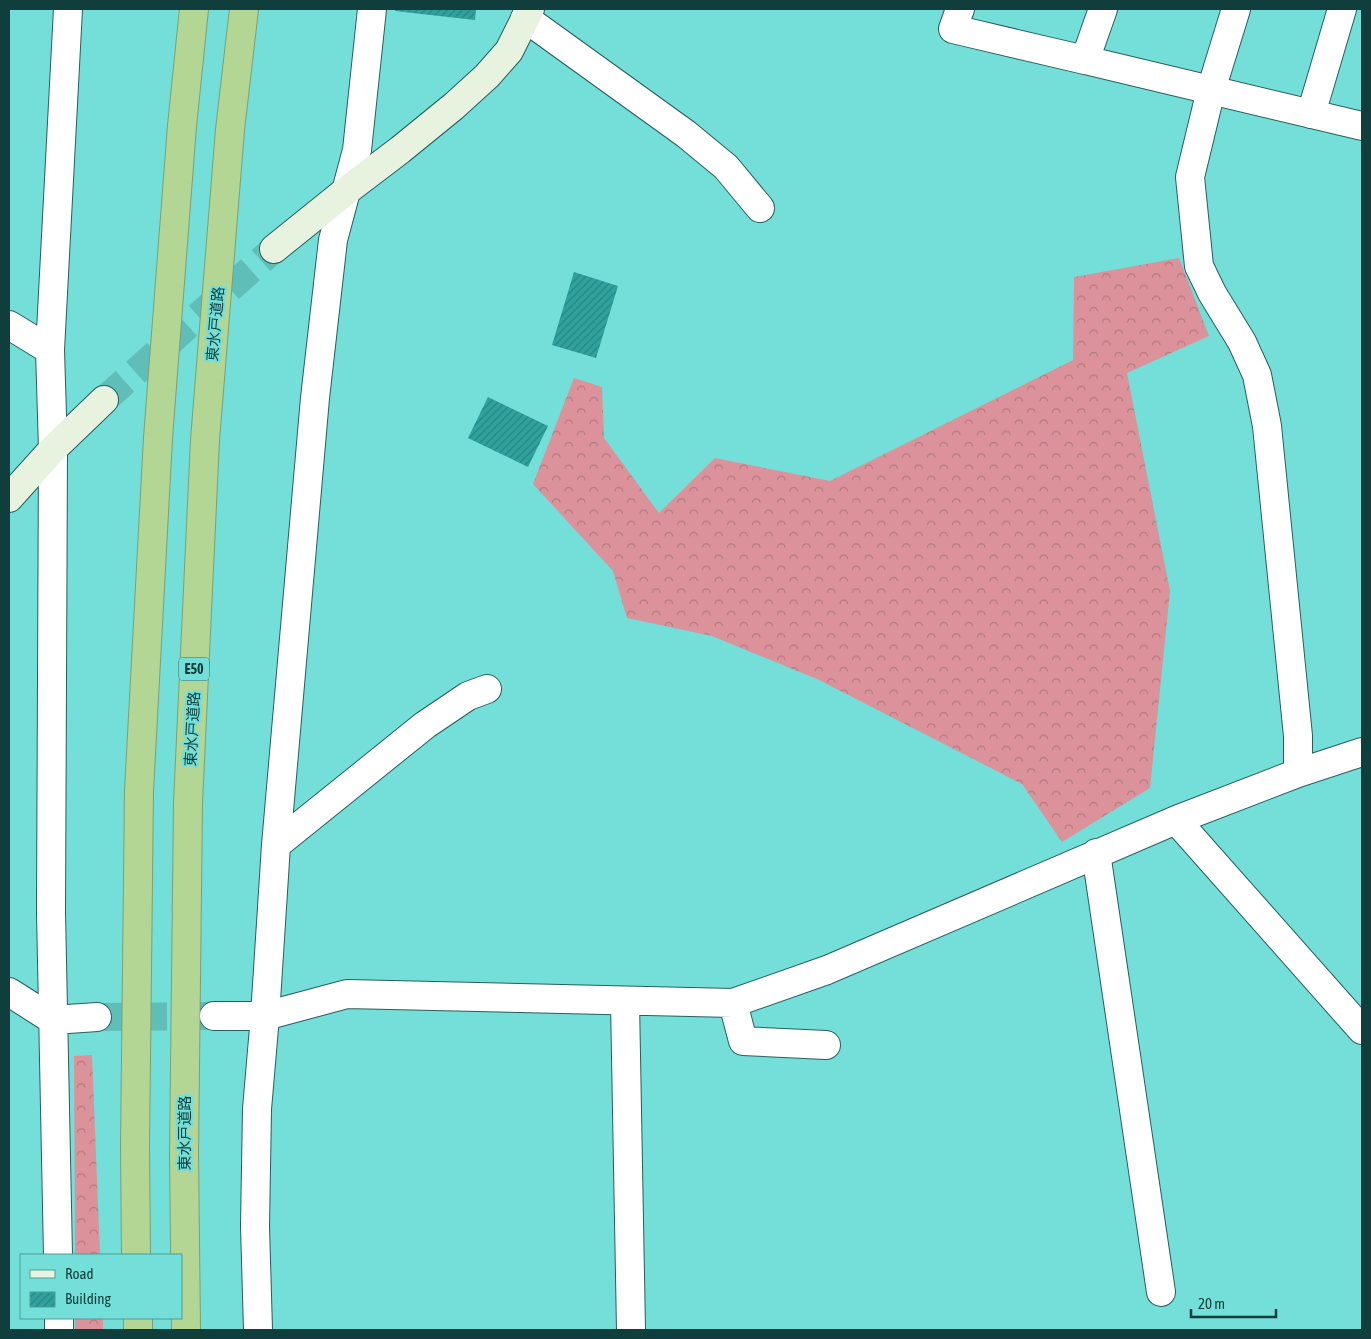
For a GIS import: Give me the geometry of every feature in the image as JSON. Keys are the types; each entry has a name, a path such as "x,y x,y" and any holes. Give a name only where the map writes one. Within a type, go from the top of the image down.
{"highway":[{"path":"136,1254 135,1147 139,791 158,438 182,126 194,9"},
{"name":"東水戸道路","path":"186,1330 184,1145 188,803 205,440 230,130 244,9"}],"street":[{"path":"58,1254 51,912 53,449 50,350 68,9"},
{"path":"258,1330 255,1217 257,1109 276,845 315,398 333,240 356,150 372,9"},
{"path":"960,9 953,29 1362,126"},
{"path":"1085,60 1103,9"},
{"path":"1236,9 1211,90 1190,177 1199,266 1212,293 1242,342 1257,375 1268,426 1298,736 1298,773"},
{"path":"1311,114 1342,9"},
{"path":"274,249 400,150 487,76 509,51 528,14 686,134 726,167 760,208"},
{"path":"9,325 50,350"},
{"path":"9,498 53,449 104,400"},
{"path":"276,845 424,725 468,696 487,689"},
{"path":"214,1016 265,1016 346,994 733,1003 827,970 1176,820 1298,773 1362,752"},
{"path":"1176,820 1362,1030"},
{"path":"1096,854 1161,1292"},
{"path":"9,992 53,1020 97,1017"},
{"path":"625,1001 631,1330"},
{"path":"733,1003 743,1041 826,1045"}],"green space":[{"path":"1179,258 1209,336 1127,373 1170,591 1150,788 1062,842 1022,784 819,680 712,636 627,618 613,571 533,484 574,378 602,387 604,438 659,513 715,458 830,481 1073,360 1074,277"},
{"path":"92,1055 100,1254 75,1254 74,1056"},
{"path":"75,1319 103,1319 103,1330 75,1330"}],"building":[{"path":"396,9 476,9 475,20 395,11"},
{"path":"574,272 618,286 596,358 552,345"},
{"path":"488,397 548,426 528,467 468,438"}],"tunnel":[{"path":"104,400 274,249"},
{"path":"97,1017 210,1016"}]}
